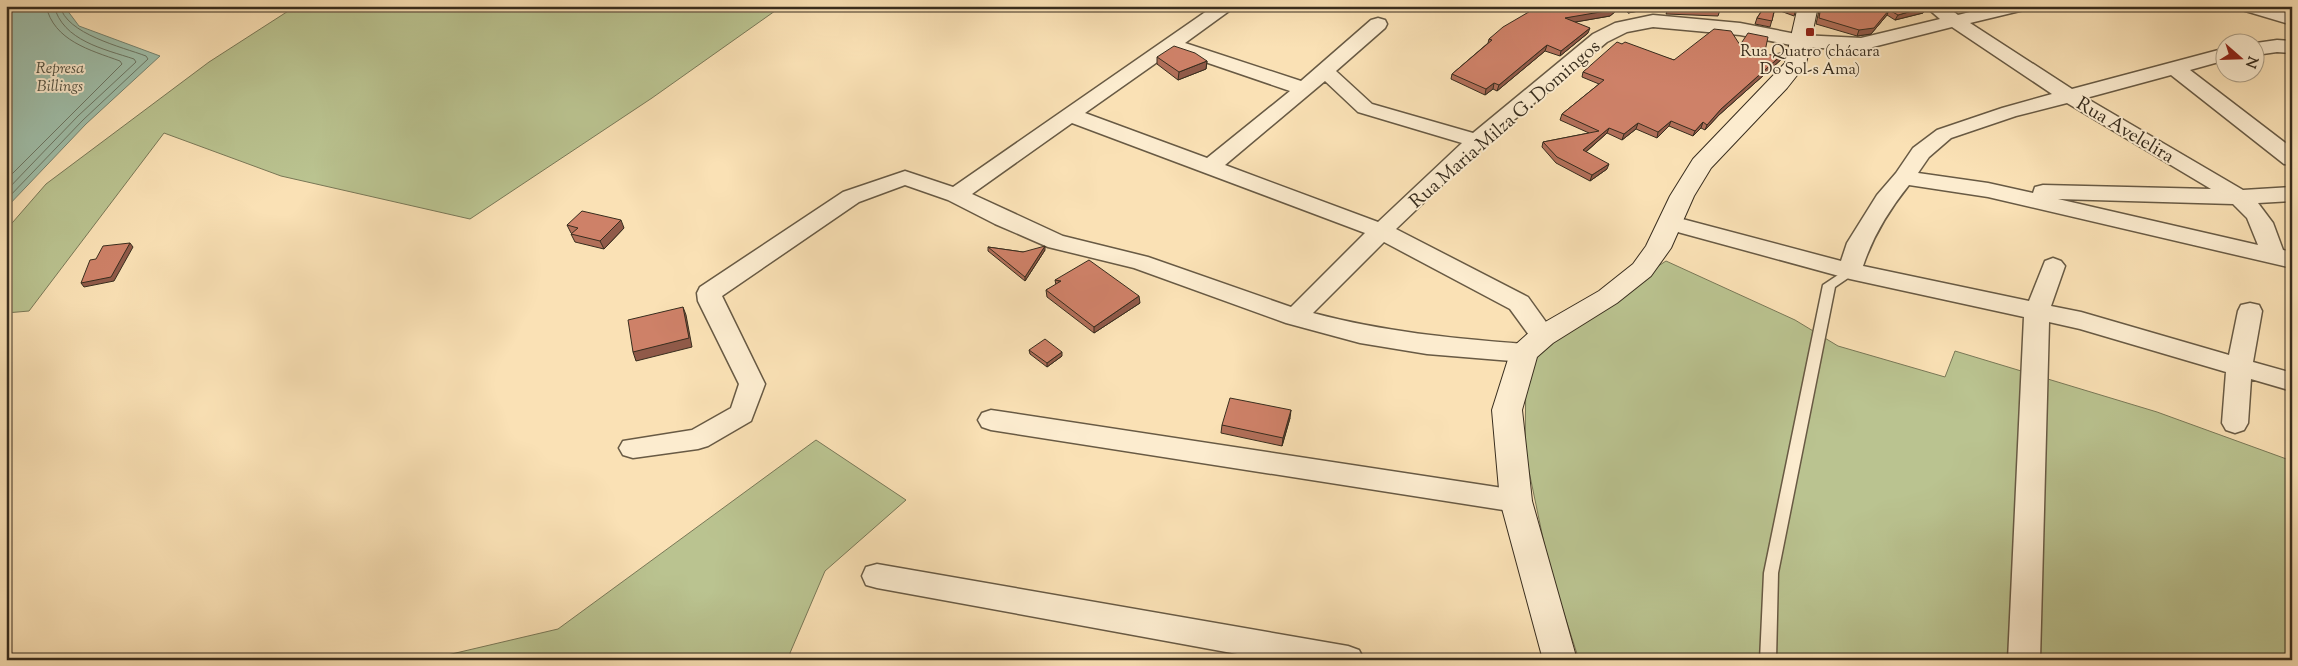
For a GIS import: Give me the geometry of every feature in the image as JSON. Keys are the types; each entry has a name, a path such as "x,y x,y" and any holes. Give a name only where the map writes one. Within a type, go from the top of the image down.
{"street":[{"path":"956,195 1227,6"},
{"path":"633,448 698,439 742,414 752,384 710,301 709,293 715,287 851,197 905,178 956,195 1003,219 1056,242 1140,262 1295,317 1360,334 1427,345 1533,344 1608,297 1642,270 1658,248 1682,196 1701,164 1795,64 1808,6"},
{"name":"Rua Avelelira","path":"1934,6 1955,22 2071,96 2239,197 2250,206 2259,218 2282,258"},
{"name":"Rua Maria Milza G. Domingos","path":"1295,317 1381,231 1477,141 1600,38 1622,27 1653,21 1681,22 1740,29 1801,41 1861,44 2017,6"},
{"path":"2249,6 2292,19"},
{"path":"1211,166 1304,89 1378,24"},
{"path":"1170,44 1304,89"},
{"path":"2266,48 2292,46"},
{"path":"1850,270 1859,244 1873,218 1921,153 1944,134 2009,112 2216,57"},
{"path":"2174,68 2292,159"},
{"path":"1325,71 1365,108 1477,141"},
{"path":"1072,115 1381,231 1519,303 1533,344 1506,410 1516,501 1560,660"},
{"path":"1904,178 1988,190 2282,258"},
{"path":"1988,190 2239,197 2292,194"},
{"path":"1671,223 1850,270 2081,321 2292,382"},
{"path":"2024,660 2037,312 2053,266"},
{"path":"2235,423 2239,368 2250,311"},
{"path":"991,420 1516,501"},
{"path":"877,576 1348,660"}],"lane":[{"path":"1768,660 1771,573 1828,285 1850,270"}],"green space":[{"path":"296,6 782,6 652,98 470,219 281,176 164,133 29,311 6,313 6,230 46,184 209,62"},
{"path":"1666,261 1795,320 1838,346 1945,377 1955,351 2157,412 2292,461 2292,660 1579,660 1549,567 1525,452 1526,368 1546,338"},
{"path":"816,440 906,500 825,571 790,653 791,660 426,660 558,629"}],"water":[{"name":"Represa Billings","path":"6,6 64,6 79,26 160,56 86,124 6,208"}],"building":[{"path":"1539,6 1617,6 1612,10 1565,18 1590,28 1561,51 1547,45 1499,85 1494,83 1486,89 1452,74 1492,40 1489,39 1503,27"},
{"path":"1671,6 1717,6 1720,10 1668,9"},
{"path":"1765,6 1775,6 1772,21 1757,18"},
{"path":"1785,6 1797,6 1796,10"},
{"path":"1821,6 1926,7 1898,15 1889,10 1874,28 1859,30 1819,18"},
{"path":"1714,29 1731,31 1740,45 1748,33 1768,37 1764,56 1785,52 1721,109 1707,125 1703,122 1695,131 1671,121 1658,132 1638,123 1624,134 1609,128 1583,150 1609,164 1592,175 1557,157 1543,142 1599,131 1562,114 1604,80 1583,72 1617,42 1622,44 1625,42 1674,60"},
{"path":"1174,46 1195,53 1207,61 1179,72 1157,57"},
{"path":"582,211 621,220 600,241 571,234 578,228 567,225"},
{"path":"130,243 111,277 81,283 90,260 96,259 103,246"},
{"path":"1045,246 1025,277 988,247 1023,252"},
{"path":"1089,260 1139,296 1094,327 1046,290 1061,281 1055,280"},
{"path":"683,307 689,338 633,352 628,320"},
{"path":"1045,339 1062,352 1047,363 1029,350"},
{"path":"1230,398 1291,410 1283,438 1222,425"}],"place":[{"name":"Rua Quatro (chácara Do Sol-s Ama)","path":"1810,32"}]}
